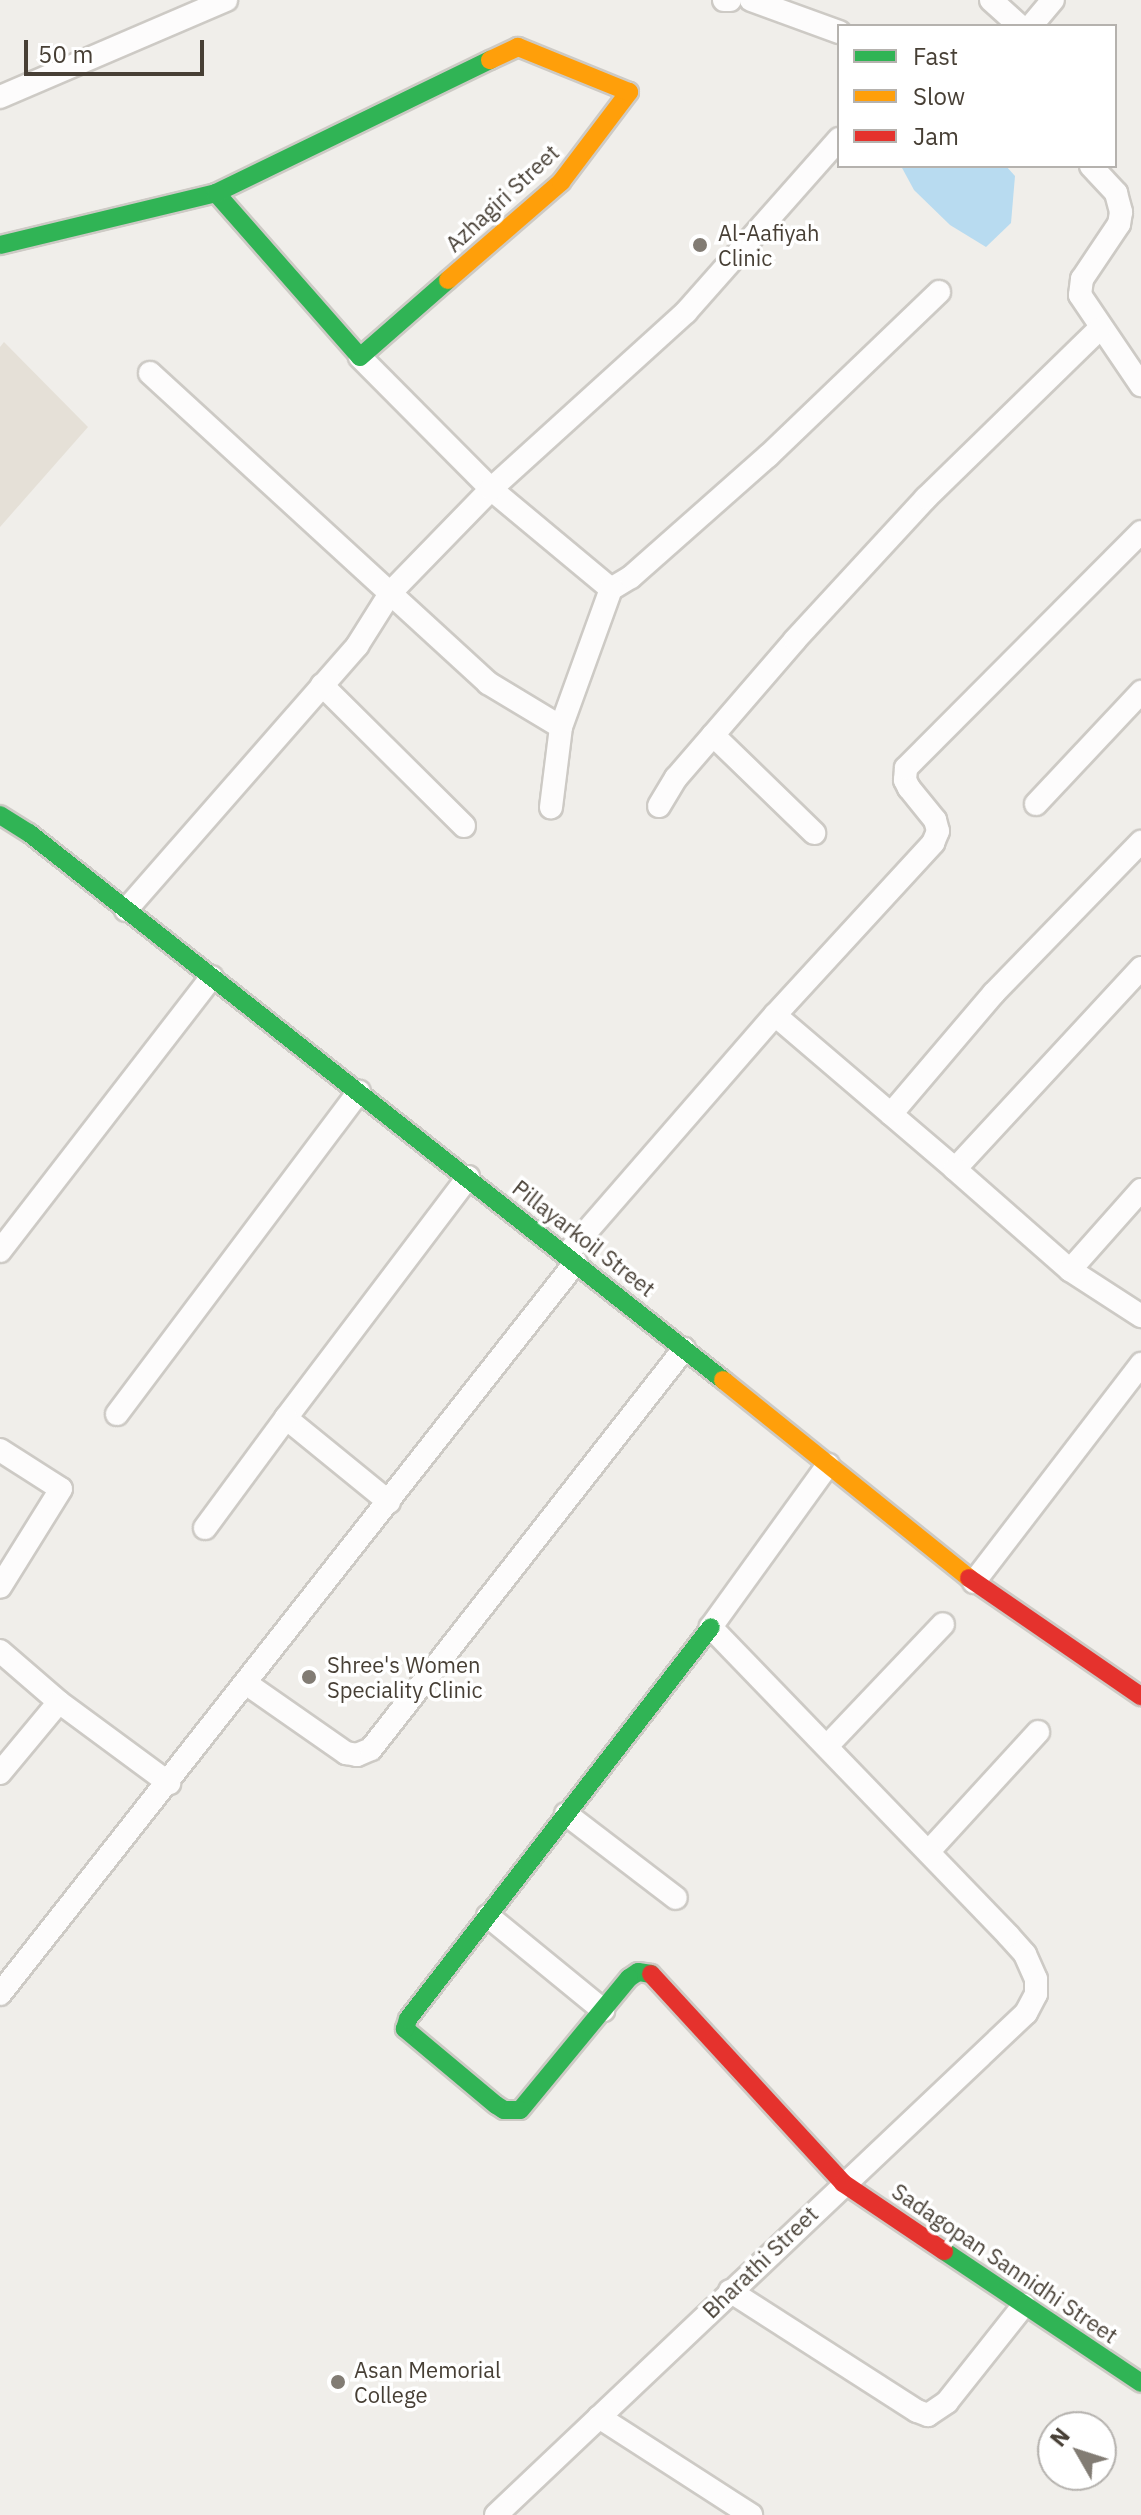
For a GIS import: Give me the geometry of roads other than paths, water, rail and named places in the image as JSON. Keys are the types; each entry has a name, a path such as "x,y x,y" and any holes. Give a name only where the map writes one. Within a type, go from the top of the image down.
{"street":[{"path":"0,97 226,0"},
{"path":"724,0 730,0"},
{"path":"751,0 837,31"},
{"path":"991,0 1018,24"},
{"path":"1033,24 1053,0"},
{"name":"Azhagiri Street","path":"0,245 216,193 518,47 629,92 561,182 360,357"},
{"path":"126,910 357,646 391,592 491,489 686,312 837,141"},
{"path":"1093,168 1116,193 1121,212 1119,224 1080,287 1082,302 1141,385"},
{"path":"216,193 360,357 491,489 611,589"},
{"path":"551,807 561,727 611,589 631,577 768,456 939,292"},
{"path":"659,806 676,778 713,735 926,498 1099,329"},
{"path":"150,373 488,683 561,727"},
{"path":"0,1994 389,1502 572,1258 775,1015 933,843 938,831 935,820 909,788 905,780 906,768 1141,532"},
{"path":"322,685 464,826"},
{"path":"1036,804 1141,692"},
{"path":"713,735 814,833"},
{"name":"Pillayarkoil Street","path":"0,815 572,1258 974,1582 1141,1696"},
{"path":"891,1114 994,993 1141,842"},
{"path":"955,1169 1141,968"},
{"path":"0,1251 212,977"},
{"path":"775,1015 1070,1270 1141,1316"},
{"path":"117,1414 359,1092"},
{"path":"205,1528 468,1177"},
{"path":"1070,1270 1141,1190"},
{"path":"247,1684 346,1753 357,1755 371,1749 684,1349"},
{"path":"974,1582 1141,1364"},
{"path":"286,1418 389,1502"},
{"path":"0,1450 61,1489 0,1587"},
{"path":"488,1916 603,2010 531,2101 520,2110 504,2110 496,2105 411,2036 405,2029 408,2019 711,1627 828,1465"},
{"path":"827,1746 943,1624"},
{"path":"711,1627 930,1850 1038,1732"},
{"path":"0,1651 59,1702 169,1783"},
{"path":"0,1773 59,1702"},
{"path":"566,1814 676,1898"},
{"name":"Bharathi Street","path":"496,2515 843,2183 1026,2013 1036,1994 1036,1979 1025,1954 930,1850"},
{"name":"Sadagopan Sannidhi Street","path":"603,2010 629,1978 638,1972 655,1974 843,2183 1141,2383"},
{"path":"730,2291 917,2411 928,2415 947,2402 1024,2305"},
{"path":"599,2417 751,2515"}],"water":[{"path":"902,168 1008,168 1015,176 1011,223 986,247 950,225 914,190"}],"place":[{"name":"Al-Aafiyah Clinic","path":"700,245"},
{"name":"Shree's Women Speciality Clinic","path":"309,1677"},
{"name":"Asan Memorial College","path":"338,2382"}]}
